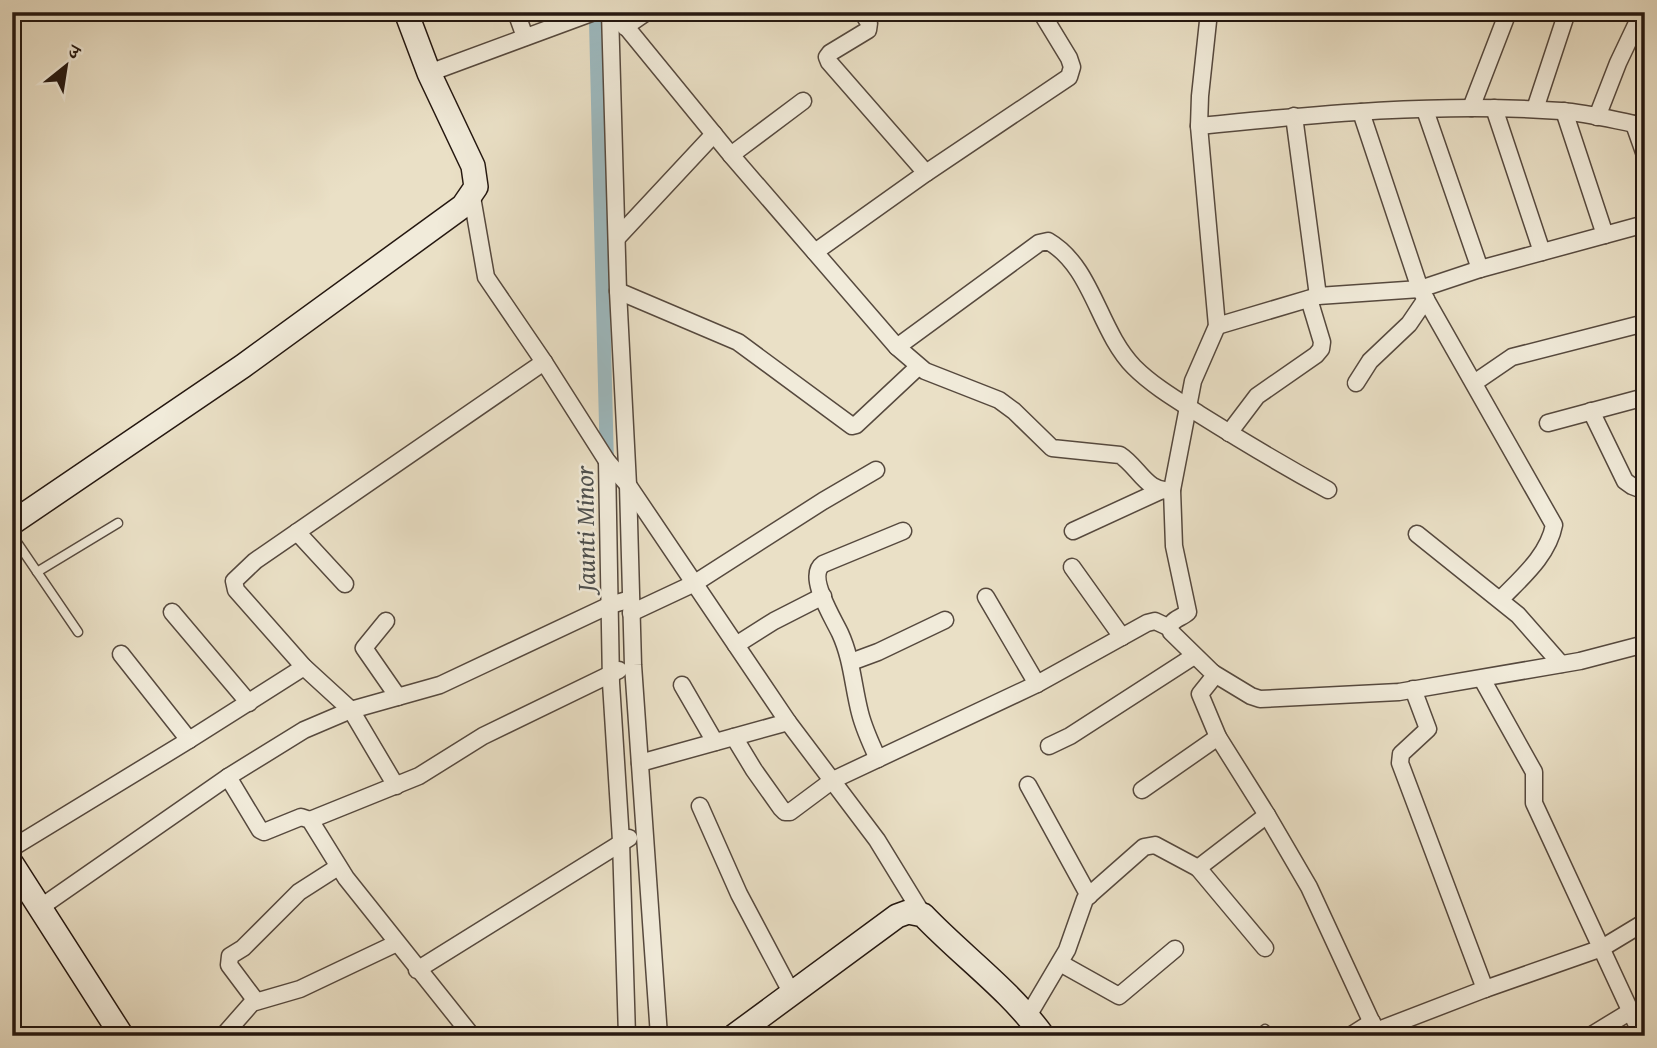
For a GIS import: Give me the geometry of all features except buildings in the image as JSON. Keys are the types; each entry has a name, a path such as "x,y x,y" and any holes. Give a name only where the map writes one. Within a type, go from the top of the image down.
{"street":[{"path":"12,523 243,366 463,206 471,197 476,187 473,166 429,73 406,12"},
{"path":"516,12 525,37"},
{"path":"429,73 594,12"},
{"path":"612,12 731,155 897,347 918,367 999,400 1052,448 1120,455 1152,488 1166,491"},
{"path":"612,12 622,669 632,837 659,1036"},
{"path":"625,27 647,12"},
{"path":"862,12 869,23 868,30 827,57 926,173"},
{"path":"815,252 1069,77 1072,67 1069,58 1041,12"},
{"path":"1170,628 1174,621 1188,612 1188,607 1174,546 1166,491 1193,382 1217,326 1199,127 1209,12"},
{"path":"1471,108 1508,12"},
{"path":"1535,110 1567,12"},
{"path":"1597,117 1636,25"},
{"path":"731,155 803,101"},
{"path":"1199,127 1361,112 1471,108 1564,111 1639,125 1645,155"},
{"path":"1494,108 1542,252"},
{"path":"1425,110 1480,269"},
{"path":"1564,111 1605,235"},
{"path":"1361,112 1423,294 1554,525 1549,544 1540,557 1500,600"},
{"path":"1229,433 1257,396 1321,349 1294,117"},
{"path":"617,238 714,134"},
{"path":"471,197 486,277 617,472 788,722 885,852 923,915 992,978 1043,1036"},
{"path":"1217,326 1313,297 1423,294 1480,269 1645,225"},
{"path":"897,347 1039,243 1048,241 1060,248 1079,269 1098,312 1127,359 1187,406 1328,491"},
{"path":"618,291 738,342 852,426 918,367"},
{"path":"1356,383 1370,360 1409,324 1423,294"},
{"path":"1474,383 1512,357 1645,323"},
{"path":"396,786 351,710 304,667 233,584 255,561 297,531 544,362"},
{"path":"1548,423 1645,397"},
{"path":"1591,411 1625,481 1645,491"},
{"path":"41,907 228,777 304,730 351,710 440,685 622,604 695,583 876,470"},
{"path":"617,472 622,669 640,763 632,837 627,1036"},
{"path":"1073,531 1166,491"},
{"path":"297,531 345,584"},
{"path":"878,759 860,713 851,662 816,577 819,567 903,531"},
{"path":"1417,534 1518,615 1561,664"},
{"path":"1072,567 1122,637"},
{"path":"736,645 822,596"},
{"path":"986,597 1037,684"},
{"path":"172,612 249,703"},
{"path":"851,662 945,620"},
{"path":"387,621 364,648 398,697"},
{"path":"734,737 785,812 790,812 833,780 1037,684 1154,621 1170,628 1213,673 1260,699 1413,690 1561,664 1645,644"},
{"path":"121,654 190,740"},
{"path":"1049,746 1070,736 1194,656"},
{"path":"12,848 304,667"},
{"path":"228,777 260,830 264,832 301,817 310,820 419,776 494,730 622,669"},
{"path":"1213,673 1212,679 1200,694 1218,737 1309,887 1375,1030"},
{"path":"1482,679 1534,772 1534,803 1642,1036"},
{"path":"682,685 715,742"},
{"path":"1413,690 1428,729 1401,754 1400,763 1486,989"},
{"path":"640,763 788,722"},
{"path":"1142,790 1218,737"},
{"path":"1028,785 1089,896"},
{"path":"700,806 739,894 791,992"},
{"path":"1198,868 1267,815"},
{"path":"310,820 338,867 472,1036"},
{"path":"418,970 632,837"},
{"path":"1028,1016 1060,963 1075,932 1085,899 1149,844 1198,868 1265,948"},
{"path":"12,864 122,1036"},
{"path":"256,1001 229,965 230,956 243,948 299,891 338,867"},
{"path":"734,1036 897,916 908,912 923,915"},
{"path":"1350,1036 1375,1030 1602,948 1645,922"},
{"path":"223,1036 243,1011 256,1001 299,989 397,943"},
{"path":"1060,963 1119,996 1175,949"},
{"path":"1590,1036 1631,1011"}],"lane":[{"path":"37,572 118,523"},
{"path":"12,535 78,632"},
{"path":"1256,1036 1265,1029"}],"waterway":[{"name":"Jaunti Minor","path":"596,22 607,465"}]}
